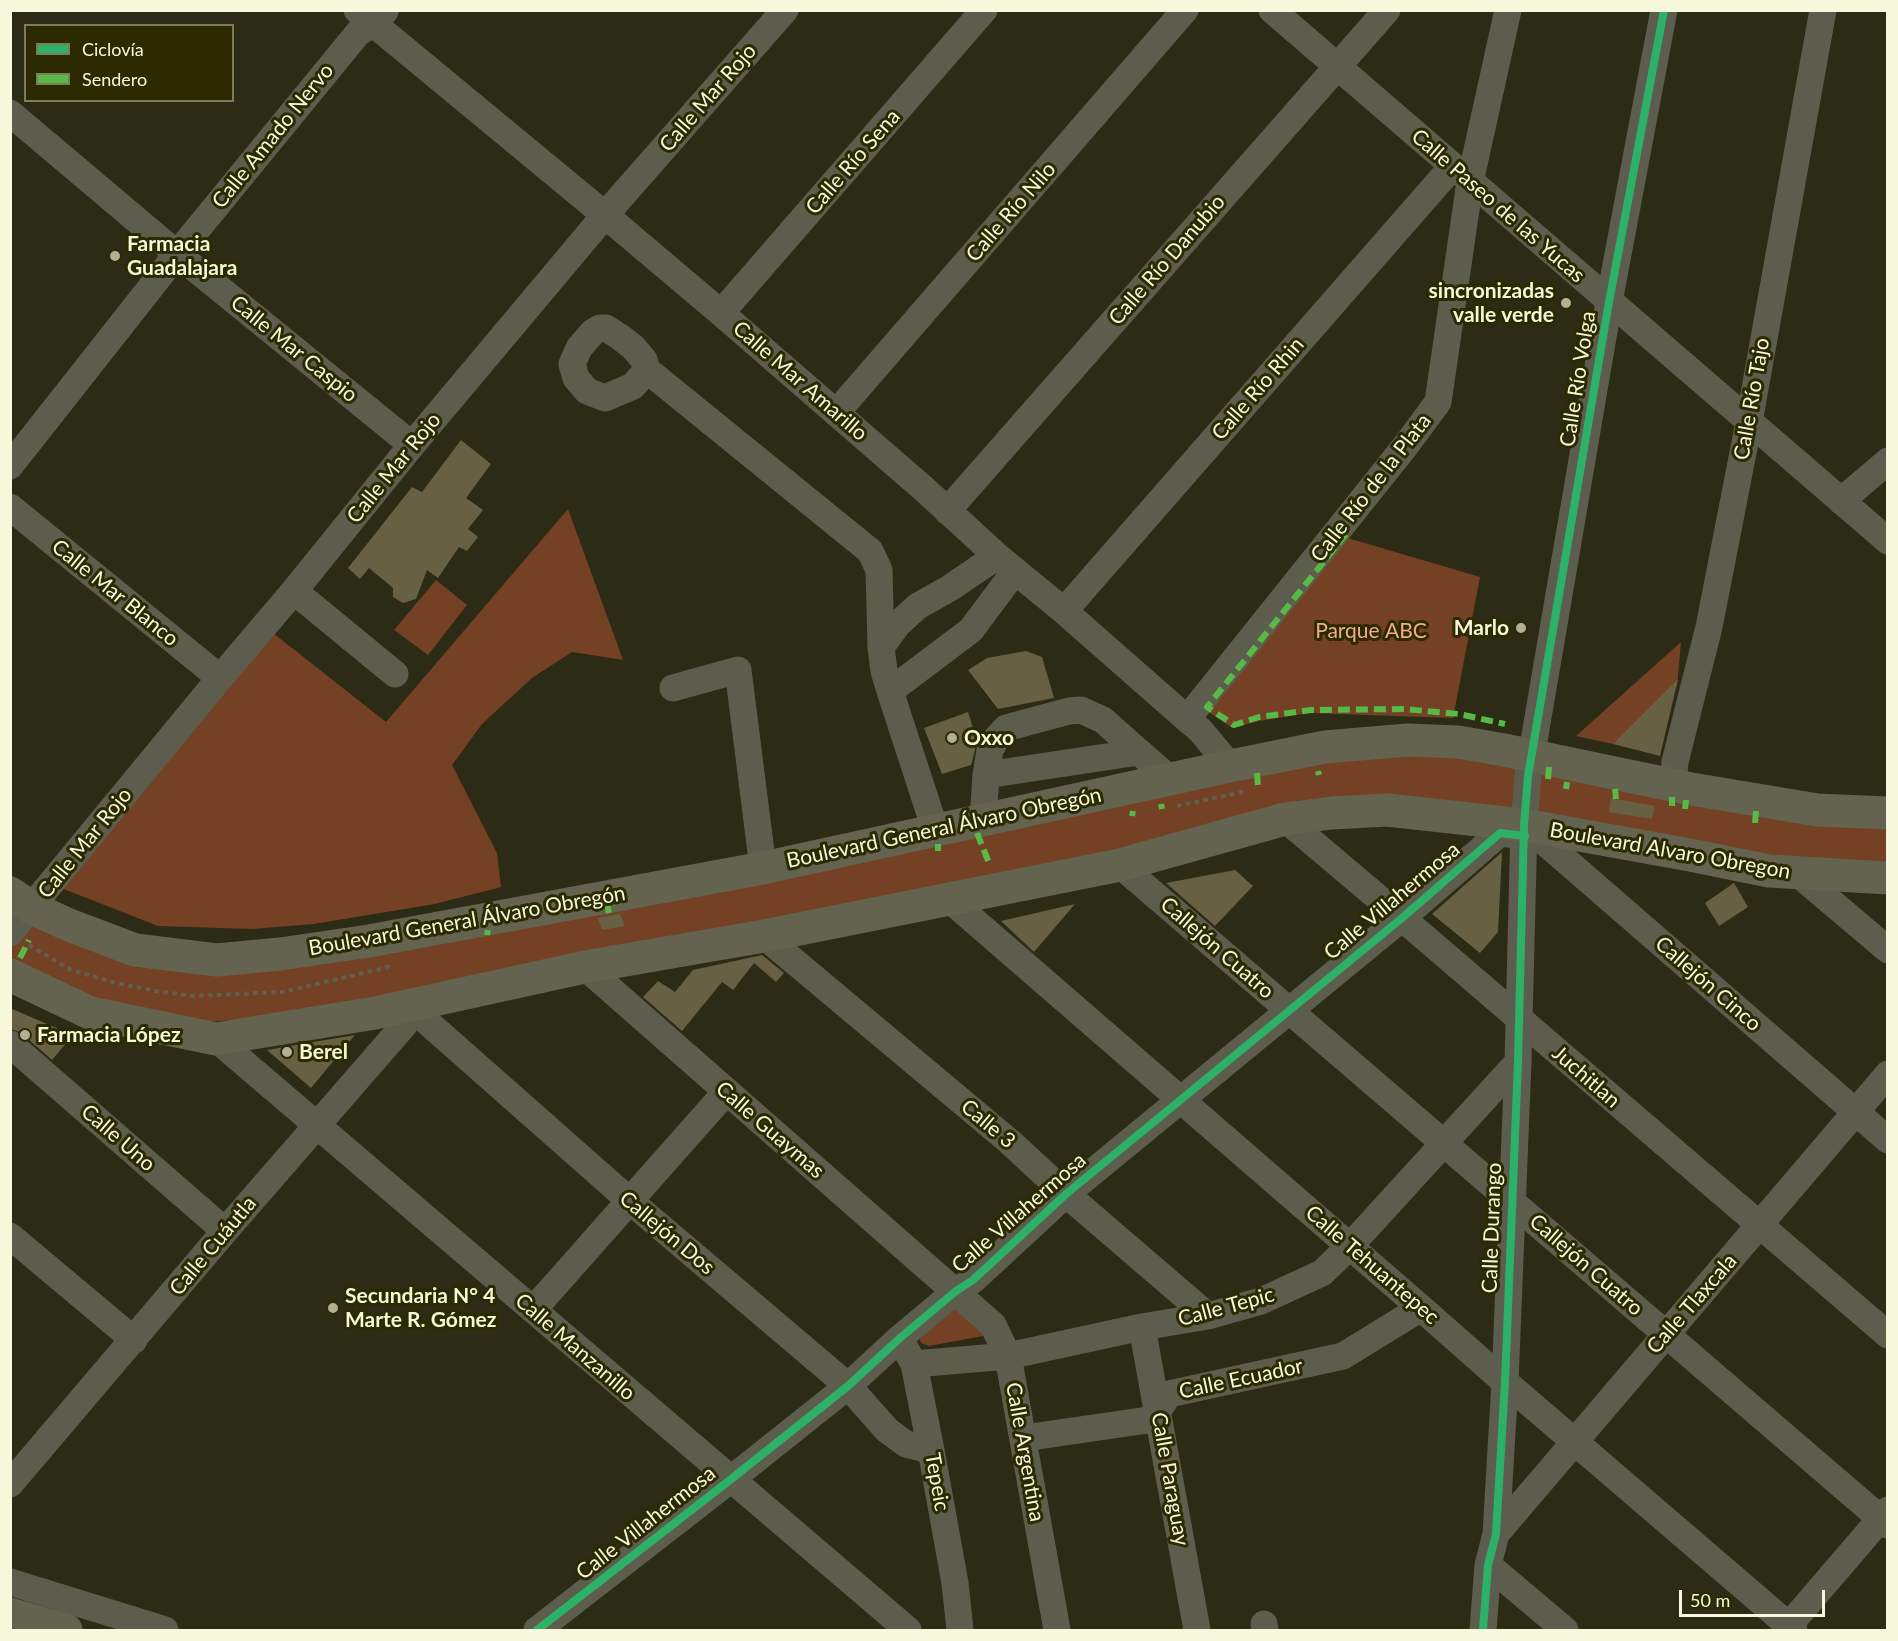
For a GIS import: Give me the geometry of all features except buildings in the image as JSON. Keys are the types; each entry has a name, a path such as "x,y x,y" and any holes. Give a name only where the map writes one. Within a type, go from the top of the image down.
{"main road":[{"name":"Boulevard General Álvaro Obregón","path":"21,900 69,925 135,950 217,960 280,954 369,941 763,868 935,829 1325,747 1408,740 1458,742 1673,785 1817,810 1887,813"},
{"path":"10,975 90,1014 216,1039 408,1005 585,967 765,936 1120,865 1285,819 1332,813 1387,810 1525,830"},
{"name":"Boulevard Alvaro Obregon","path":"1525,830 1769,871 1887,878"},
{"path":"10,1614 66,1630"}],"street":[{"name":"Calle Mar Rojo","path":"10,933 21,900 220,678 605,214 785,10"},
{"name":"Calle Río Sena","path":"721,313 984,10"},
{"name":"Calle Río Nilo","path":"836,413 1185,10"},
{"name":"Calle Paseo de las Yucas","path":"1272,10 1887,541"},
{"name":"Calle Río Danubio","path":"947,511 1387,10"},
{"name":"Calle Río de la Plata","path":"1187,719 1438,402 1461,175 1508,10"},
{"name":"Calle Río Volga","path":"1525,830 1532,755 1609,302 1664,10"},
{"name":"Calle Río Tajo","path":"1673,785 1675,762 1709,627 1749,422 1823,10"},
{"name":"Calle Mar Amarillo","path":"372,15 721,313 1006,564 1064,610 1200,730 1230,766"},
{"name":"Calle Amado Nervo","path":"10,466 177,254 372,15"},
{"name":"Calle Mar Caspio","path":"10,113 177,254 412,445"},
{"name":"Calle Río Rhin","path":"1064,610 1461,175"},
{"path":"647,370 870,550 879,570 881,647 884,671 935,829"},
{"path":"1841,501 1887,461"},
{"name":"Calle Mar Blanco","path":"10,507 220,678"},
{"path":"881,647 898,624 918,606 950,588 1006,564"},
{"path":"890,691 971,630 1006,564"},
{"path":"294,591 395,674"},
{"path":"673,688 738,670 763,868"},
{"path":"983,820 990,750 996,739 1005,728 1069,711 1081,711 1103,720 1170,779"},
{"path":"986,775 1139,752"},
{"name":"Juchitlan","path":"1285,819 1887,1335"},
{"name":"Calle Villahermosa","path":"537,1630 848,1386 900,1338 956,1291 973,1280 1066,1194 1402,918 1500,833 1525,830"},
{"name":"Calle Durango","path":"1483,1630 1488,1565 1496,1534 1504,1382 1518,1062 1525,830"},
{"name":"Callejón Cinco","path":"1525,830 1541,839 1887,1140"},
{"name":"Callejón Cuatro","path":"1120,865 1666,1335 1885,1518"},
{"path":"1797,873 1887,950"},
{"name":"Calle Tehuantepec","path":"949,899 1790,1629"},
{"name":"Calle 3","path":"765,936 1010,1142 1066,1194 1208,1316"},
{"name":"Calle Guaymas","path":"585,967 956,1291"},
{"name":"Calle Cuáutla","path":"10,1484 405,1024 408,1005"},
{"name":"Callejón Dos","path":"408,1005 630,1201 848,1386 887,1430 906,1444 931,1450"},
{"name":"Calle Manzanillo","path":"216,1039 908,1630"},
{"name":"Calle Uno","path":"10,1044 225,1231"},
{"name":"Calle Tepic","path":"914,1364 1008,1356 1142,1327 1208,1316 1261,1301 1322,1273 1350,1246 1518,1062"},
{"name":"Calle Tlaxcala","path":"1496,1534 1887,1074"},
{"path":"533,1310 726,1092"},
{"path":"10,1236 134,1340"},
{"name":"Calle Argentina","path":"956,1291 993,1325 1008,1356 1057,1630"},
{"name":"Calle Ecuador","path":"1024,1438 1148,1420 1158,1411 1169,1394 1343,1356 1421,1308"},
{"name":"Calle Paraguay","path":"1142,1327 1197,1630"},
{"name":"Tepeic","path":"900,1338 914,1364 955,1583 960,1630"},
{"path":"1790,1629 1885,1518"},
{"path":"1488,1565 1565,1630"},
{"path":"10,1582 165,1630"}],"green space":[{"path":"568,509 623,660 572,652 532,678 482,724 452,765 497,853 501,887 435,904 314,924 252,929 158,926 61,888 273,633 386,722"},
{"name":"Parque ABC","path":"1341,536 1480,577 1453,718 1309,713 1232,728 1203,708"},
{"path":"436,580 467,605 428,655 394,630"},
{"path":"1681,642 1677,686 1613,744 1576,736"},
{"path":"1316,738 1656,774 1887,804 1887,876 1400,801 278,1016 208,1022 65,992 11,964 11,923 26,908 134,951 348,946"},
{"path":"954,1303 985,1332 983,1336 929,1346 921,1343 919,1337"}],"marked path":[{"path":"1346,534 1207,707 1234,725 1259,717 1311,710 1404,709 1459,714 1505,724"},
{"path":"1548,779 1549,767"},
{"path":"1318,771 1319,775"},
{"path":"1257,773 1258,788"},
{"path":"1566,789 1567,782"},
{"path":"1615,789 1616,799"},
{"path":"1672,797 1672,806"},
{"path":"1685,809 1686,800"},
{"path":"1161,804 1162,809"},
{"path":"1132,816 1133,811"},
{"path":"1755,823 1756,811"},
{"path":"977,833 989,863"},
{"path":"938,844 938,851"},
{"path":"607,903 609,913"},
{"path":"487,935 488,930"},
{"path":"20,958 29,940"}],"cycle path":[{"path":"1483,1630 1488,1565 1496,1534 1505,1382 1518,1062 1524,825 1528,776 1609,302 1664,10"},
{"path":"537,1630 848,1386 900,1338 956,1291 973,1280 1066,1194 1402,918 1500,833 1525,836"}],"place":[{"name":"Farmacia Guadalajara","path":"115,256"},
{"name":"sincronizadas valle verde","path":"1566,303"},
{"name":"Marlo","path":"1521,628"},
{"name":"Oxxo","path":"952,738"},
{"name":"Farmacia López","path":"25,1035"},
{"name":"Berel","path":"287,1052"},
{"name":"Secundaria N° 4 Marte R. Gómez","path":"333,1308"}]}
